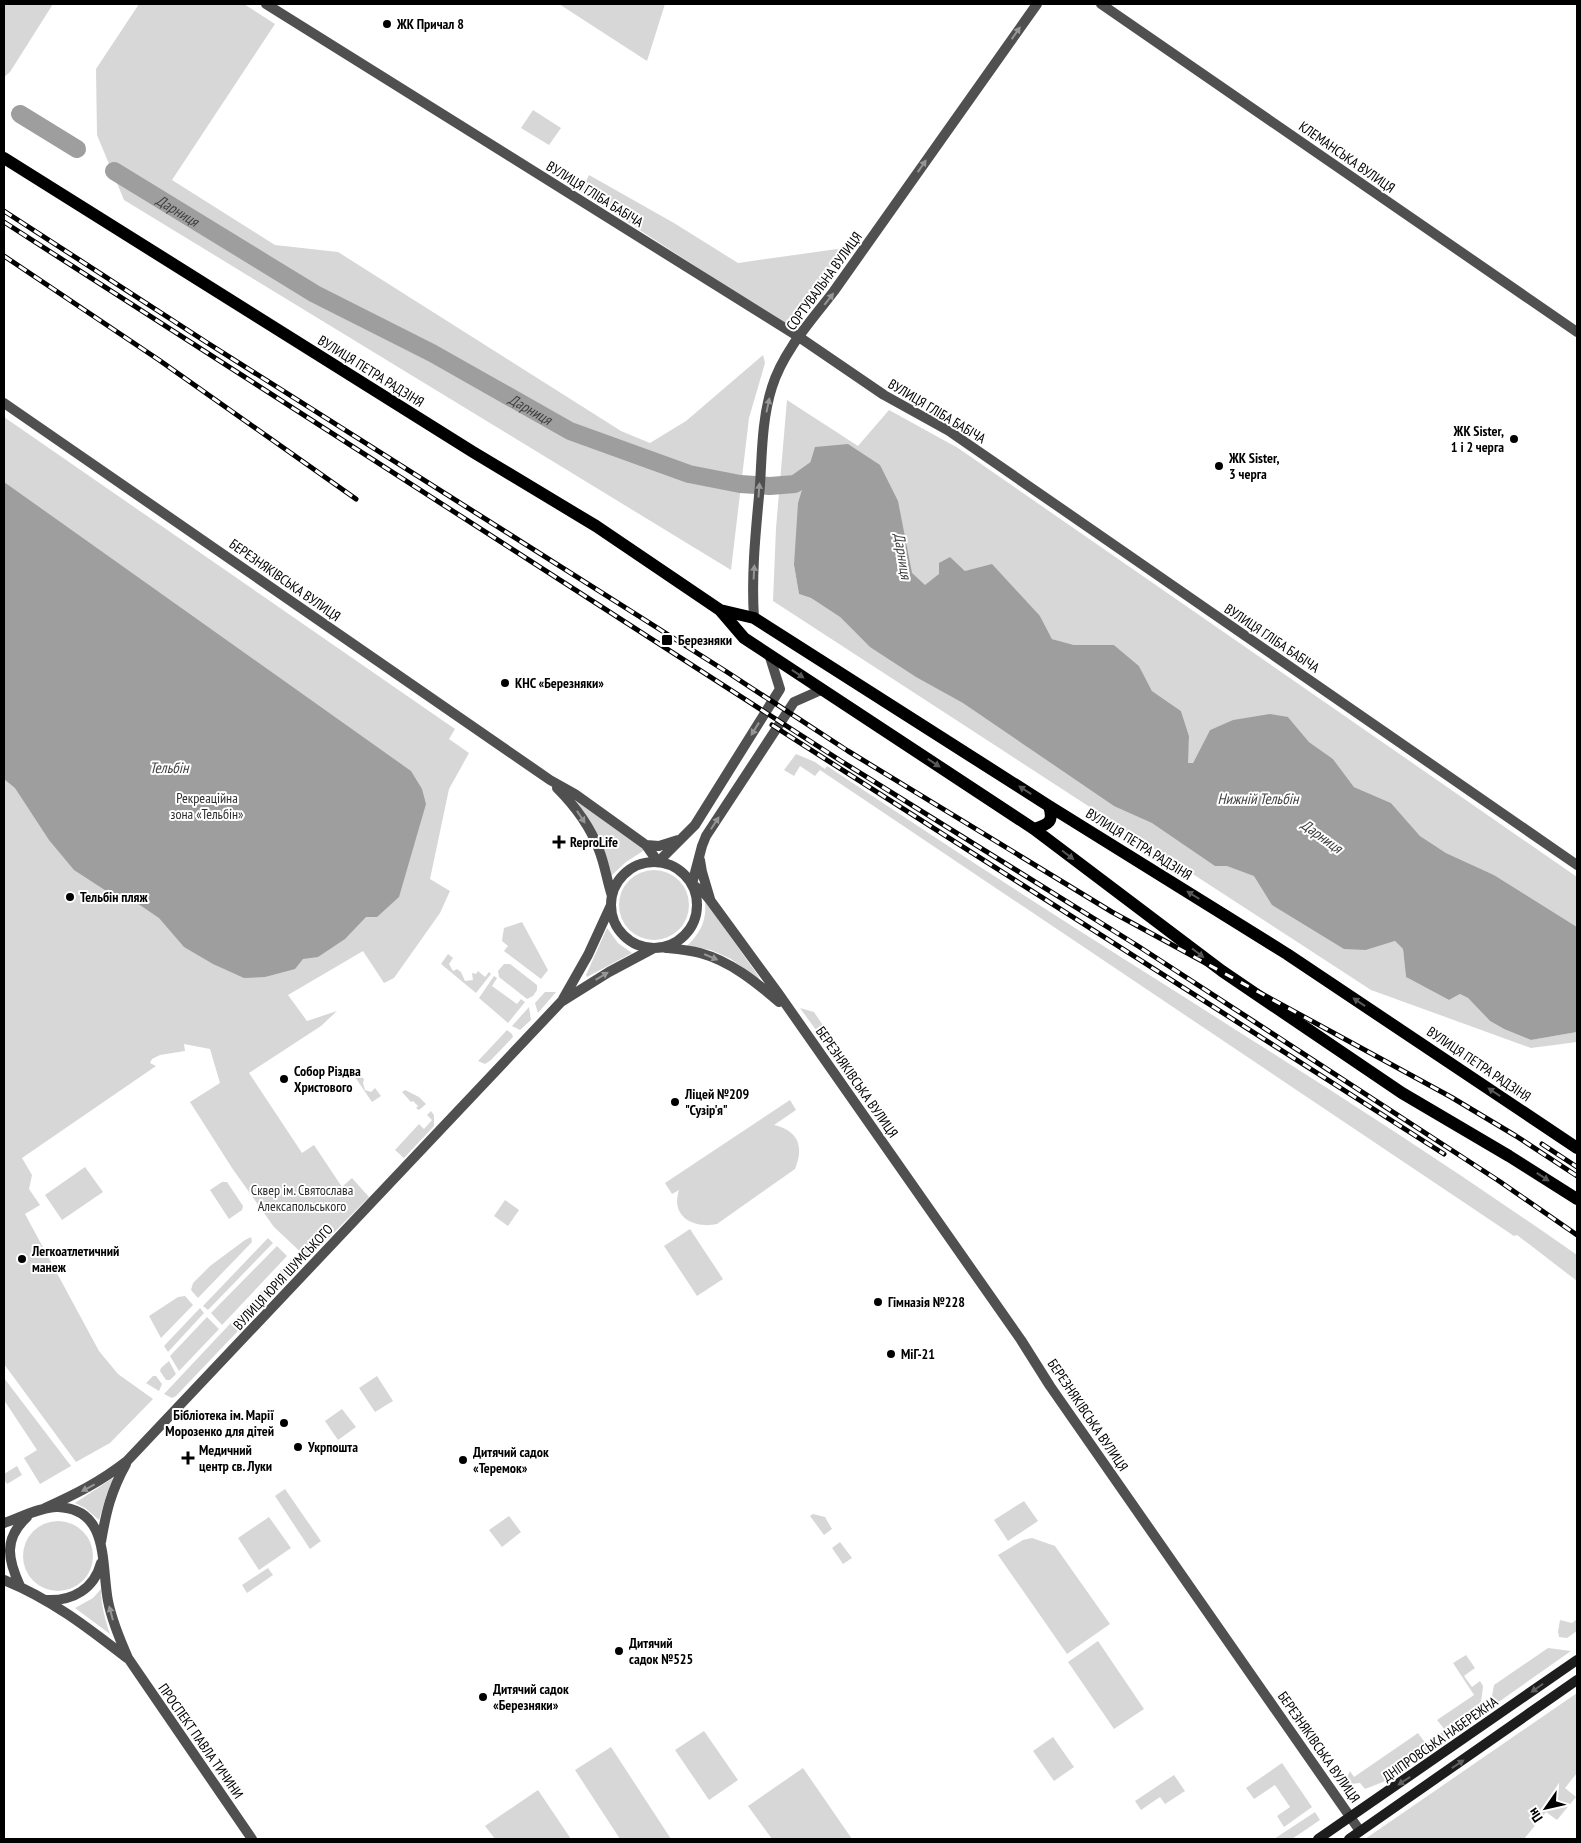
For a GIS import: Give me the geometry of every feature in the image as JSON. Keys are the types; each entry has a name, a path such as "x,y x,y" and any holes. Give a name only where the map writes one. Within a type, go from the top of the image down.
{"main road":[{"name":"ВУЛИЦЯ ПЕТРА РАДЗІНЯ","path":"4,158 96,218 473,452 596,526 720,610 744,638 1034,829 1222,971 1402,1093 1509,1156 1577,1199"},
{"name":"ВУЛИЦЯ ПЕТРА РАДЗІНЯ","path":"720,610 754,618 1287,954 1577,1148"},
{"path":"1034,829 1046,825 1050,821 1052,815 1050,806"},
{"name":"ДНІПРОВСЬКА НАБЕРЕЖНА","path":"1318,1839 1577,1660"},
{"path":"1349,1839 1577,1680"}],"street":[{"name":"ВУЛИЦЯ ГЛІБА БАБІЧА","path":"266,4 798,337 884,395 949,431 1577,864"},
{"name":"СОРТУВАЛЬНА ВУЛИЦЯ","path":"754,618 756,526 766,410 772,386 781,366 798,337 834,291 1037,4"},
{"name":"КЛЕМАНСЬКА ВУЛИЦЯ","path":"1101,4 1577,332"},
{"name":"БЕРЕЗНЯКІВСЬКА ВУЛИЦЯ","path":"4,403 550,780 575,794 646,845 658,862"},
{"path":"658,862 697,822 780,689 769,654"},
{"path":"692,884 708,832 794,702 821,690"},
{"name":"БЕРЕЗНЯКІВСЬКА ВУЛИЦЯ","path":"550,780 574,806 594,839 602,859 611,901"},
{"path":"646,845 663,846 687,834"},
{"path":"701,850 701,870 710,900"},
{"path":"658,862 677,869 692,884 697,900 694,921 682,938 672,945 659,948 640,946 623,936 615,924 611,901 620,878 630,869 644,863 658,862"},
{"name":"БЕРЕЗНЯКІВСЬКА ВУЛИЦЯ","path":"692,884 710,900 792,1014 1021,1340 1050,1386 1360,1831"},
{"name":"ВУЛИЦЯ ЮРІЯ ШУМСЬКОГО","path":"562,1002 588,955 611,901"},
{"name":"БЕРЕЗНЯКІВСЬКА ВУЛИЦЯ","path":"659,948 701,953 724,963 757,984 792,1014"},
{"name":"ВУЛИЦЯ ЮРІЯ ШУМСЬКОГО","path":"45,1508 87,1489 104,1479 127,1461 562,1002 609,972 659,948"},
{"name":"ВУЛИЦЯ ЮРІЯ ШУМСЬКОГО","path":"101,1542 114,1485 127,1461"},
{"name":"ПРОСПЕКТ ПАВЛА ТИЧИНИ","path":"4,1523 45,1508 58,1507 72,1509 85,1516 95,1528 101,1542 108,1600 116,1629 128,1658 252,1839"},
{"path":"20,1586 9,1556 10,1545 20,1523 28,1515"},
{"name":"ПРОСПЕКТ ПАВЛА ТИЧИНИ","path":"46,1600 69,1598 92,1584 99,1572 102,1558"},
{"name":"ПРОСПЕКТ ПАВЛА ТИЧИНИ","path":"4,1580 20,1586 72,1616 128,1658"}],"green space":[{"path":"4,4 53,4 10,72 4,77"},
{"path":"139,4 244,4 275,24 172,180 275,245 338,252 621,431 650,443 686,421 763,355 765,363 749,418 731,570 124,200 97,135 96,69"},
{"path":"559,4 665,4 647,61"},
{"path":"533,110 561,128 549,145 521,128"},
{"path":"589,175 674,223 738,263 837,249 841,251 792,324 786,325 581,192"},
{"path":"787,400 858,446 889,410 958,448 1577,877 1577,927 1494,875 1446,853 1420,836 1391,803 1354,787 1333,759 1309,742 1288,717 1234,720 1210,730 1193,763 1187,763 1189,736 1181,711 1152,691 1139,666 1114,645 1074,645 1052,639 1040,616 965,571 950,557 1186,799 1366,950 1395,941 1403,949 1406,977 1449,1000 1460,994 1468,998 1490,1021 1531,1040 1577,1032 1577,1042 1531,1048 1371,990 773,601 776,528","holes":["794,565 868,645 840,617 811,598 799,594"]},
{"name":"Рекреаційна зона «Тельбін»","path":"4,417 455,729 449,739 469,753 449,789 430,879 450,891 440,913 394,978 384,983 363,951 288,995 307,1021 337,1011 321,1026 249,1073 302,1153 314,1145 342,1187 352,1178 369,1197 308,1259 274,1227 232,1168 190,1102 220,1083 210,1049 184,1044 185,1051 160,1055 152,1059 150,1063 156,1066 22,1158 32,1175 29,1189 40,1205 25,1214 99,1351 118,1374 153,1399 110,1443 76,1462 4,1364"},
{"path":"796,754 815,762 825,769 827,766 1019,892 1370,1116 1509,1208 1577,1255 1577,1281 1517,1235 1514,1236 820,770 815,776 800,766 794,776 784,770"},
{"path":"577,799 643,847 643,851 626,862 611,876 575,801"},
{"path":"661,870 674,876 683,885 687,891 689,905 687,919 679,930 668,938 647,940 640,938 629,930 621,919 619,898 621,891 629,880 640,872"},
{"path":"705,902 759,977 758,979 731,959 711,950 687,946 702,926 705,915"},
{"path":"522,922 548,970 541,979 504,951 508,946 502,941 504,928"},
{"path":"607,928 618,943 632,953 587,977 586,975"},
{"path":"448,954 453,958 449,964 453,971 457,969 461,972 465,981 473,980 472,973 476,974 478,971 485,977 489,972 491,974 476,993 441,964"},
{"path":"504,964 510,964 537,985 537,990 533,996 527,999 499,977 498,971"},
{"path":"494,976 497,978 492,986 517,1004 521,999 525,1002 508,1023 479,998"},
{"path":"545,992 556,992 538,1013 535,1003"},
{"path":"529,1007 531,1020 520,1030 512,1026"},
{"path":"800,1008 814,1012 832,1039 832,1052"},
{"path":"507,1030 513,1037 491,1060 485,1064 478,1061"},
{"path":"353,1070 364,1079 365,1090 371,1092 375,1088 381,1096 372,1102 351,1071"},
{"path":"405,1090 419,1097 426,1104 419,1110 416,1108 418,1106 413,1101 411,1102 402,1092"},
{"path":"790,1100 796,1110 774,1125 789,1131 797,1141 799,1154 795,1169 717,1224 704,1225 686,1219 678,1209 679,1190 672,1194 665,1183"},
{"path":"431,1111 434,1115 434,1126 404,1158 395,1150 419,1124 424,1129 432,1120 427,1115"},
{"path":"85,1167 103,1192 62,1220 45,1195"},
{"path":"222,1182 227,1182 243,1206 242,1210 229,1219 210,1190"},
{"path":"505,1200 519,1210 508,1226 494,1216"},
{"path":"690,1229 723,1279 697,1296 664,1246"},
{"path":"251,1237 252,1242 198,1298 191,1290 193,1283 210,1266"},
{"path":"268,1238 273,1243 208,1310 203,1306"},
{"path":"277,1246 287,1256 222,1325 211,1313"},
{"path":"292,1258 296,1270 176,1396 172,1398 164,1394"},
{"path":"185,1296 193,1305 161,1338 149,1316 178,1297"},
{"path":"200,1308 204,1313 168,1352 164,1346"},
{"path":"207,1317 219,1329 179,1371 170,1356"},
{"path":"169,1361 176,1374 170,1380 166,1380 160,1371"},
{"path":"153,1376 156,1376 162,1384 159,1391 146,1383"},
{"path":"377,1376 393,1401 375,1412 359,1388"},
{"path":"4,1378 71,1466 40,1484 24,1458 37,1450 4,1400"},
{"path":"342,1409 356,1427 338,1440 325,1421"},
{"path":"17,1466 22,1475 7,1484 4,1474"},
{"path":"113,1478 99,1520 85,1508 75,1503"},
{"path":"285,1489 321,1541 310,1549 275,1496"},
{"path":"1024,1501 1038,1521 1008,1541 994,1520"},
{"path":"813,1514 825,1517 832,1529 824,1535 810,1516"},
{"path":"509,1516 521,1532 502,1547 489,1530"},
{"path":"269,1517 291,1548 259,1570 238,1538"},
{"path":"58,1521 71,1524 83,1531 90,1543 93,1556 90,1569 83,1581 71,1588 58,1591 45,1588 33,1581 26,1569 23,1556 26,1543 33,1531 45,1524"},
{"path":"1032,1538 1055,1546 1110,1624 1067,1654 998,1555 1023,1540"},
{"path":"840,1542 852,1558 843,1564 832,1548"},
{"path":"268,1568 273,1575 247,1593 242,1585"},
{"path":"101,1589 104,1612 110,1634 75,1608 93,1598"},
{"path":"1577,1619 1577,1631 1567,1638 1559,1637 1560,1620 1572,1623"},
{"path":"1098,1641 1144,1709 1114,1729 1068,1662"},
{"path":"1548,1648 1571,1651 1490,1708 1494,1685"},
{"path":"1466,1655 1475,1668 1464,1676 1472,1687 1480,1681 1483,1686 1480,1706 1474,1718 1469,1722 1447,1737 1442,1736 1440,1734 1445,1730 1437,1720 1474,1695 1453,1663"},
{"path":"1577,1693 1577,1773 1565,1788 1576,1797 1557,1820 1546,1812 1524,1839 1365,1839"},
{"path":"704,1731 738,1780 709,1800 675,1750"},
{"path":"1418,1733 1426,1744 1432,1740 1433,1748 1383,1782 1365,1789 1360,1783 1351,1784 1346,1780 1350,1771 1354,1777"},
{"path":"1053,1737 1074,1767 1054,1781 1033,1751"},
{"path":"611,1747 671,1839 620,1839 575,1770"},
{"path":"1282,1763 1312,1807 1284,1827 1277,1816 1290,1807 1275,1785 1254,1799 1246,1788"},
{"path":"803,1768 852,1839 772,1839 748,1806"},
{"path":"1174,1775 1185,1791 1165,1804 1160,1797 1141,1810 1135,1801"},
{"path":"538,1790 571,1839 495,1839 485,1826"},
{"path":"1315,1812 1320,1820 1292,1839 1274,1839"}],"water":[{"name":"Нижній Тельбін","path":"848,444 880,465 898,501 912,573 925,585 939,574 939,563 950,557 965,571 992,564 1040,616 1052,639 1074,645 1114,645 1139,666 1152,691 1181,711 1189,736 1188,763 1193,763 1210,730 1233,720 1270,714 1288,717 1309,742 1333,759 1354,787 1391,803 1420,836 1446,853 1494,875 1577,927 1577,1032 1531,1040 1504,1029 1490,1021 1468,998 1460,994 1449,1000 1406,977 1403,949 1395,941 1366,950 1344,949 1272,905 1254,876 1227,866 1215,866 1152,823 1114,806 963,703 916,677 870,647 840,617 811,598 799,594 794,565 798,503 815,447"},
{"name":"Тельбін","path":"4,482 411,771 422,789 426,804 399,897 377,917 366,917 345,939 318,957 303,959 295,969 265,977 244,978 213,964 184,947 159,918 137,903 114,896 74,870 49,840 15,788 4,779"}],"waterway":[{"name":"Дарниця","path":"20,114 77,149"},
{"name":"Дарниця","path":"114,171 315,294 432,353 570,431 689,474 740,484 770,486 795,484 819,467 827,465"}],"railway":[{"path":"4,211 848,751 1112,912 1451,1097 1577,1176"},
{"path":"4,222 841,761 1138,946 1499,1181 1577,1235"},
{"path":"4,256 159,360 356,499"},
{"path":"772,725 1444,1154"},
{"path":"1542,1144 1577,1167"}],"place":[{"name":"ЖК Причал 8","path":"387,24"},
{"name":"ЖК Sister, 1 і 2 черга","path":"1514,439"},
{"name":"ЖК Sister, 3 черга","path":"1219,466"},
{"name":"Березняки","path":"667,640"},
{"name":"КНС «Березняки»","path":"505,683"},
{"name":"ReproLife","path":"559,842"},
{"name":"Тельбін пляж","path":"70,897"},
{"name":"Собор Різдва Христового","path":"284,1079"},
{"name":"Ліцей №209 \"Сузір'я\"","path":"675,1102"},
{"name":"Легкоатлетичний манеж","path":"22,1259"},
{"name":"Гімназія №228","path":"878,1302"},
{"name":"МіГ-21","path":"891,1354"},
{"name":"Бібліотека ім. Марії Морозенко для дітей","path":"284,1423"},
{"name":"Укрпошта","path":"298,1447"},
{"name":"Медичний центр св. Луки","path":"188,1458"},
{"name":"Дитячий садок «Теремок»","path":"463,1460"},
{"name":"Дитячий садок №525","path":"619,1651"},
{"name":"Дитячий садок «Березняки»","path":"483,1697"}],"park label":[{"name":"Сквер ім. Святослава Алексапольського","path":"302,1198"}]}
